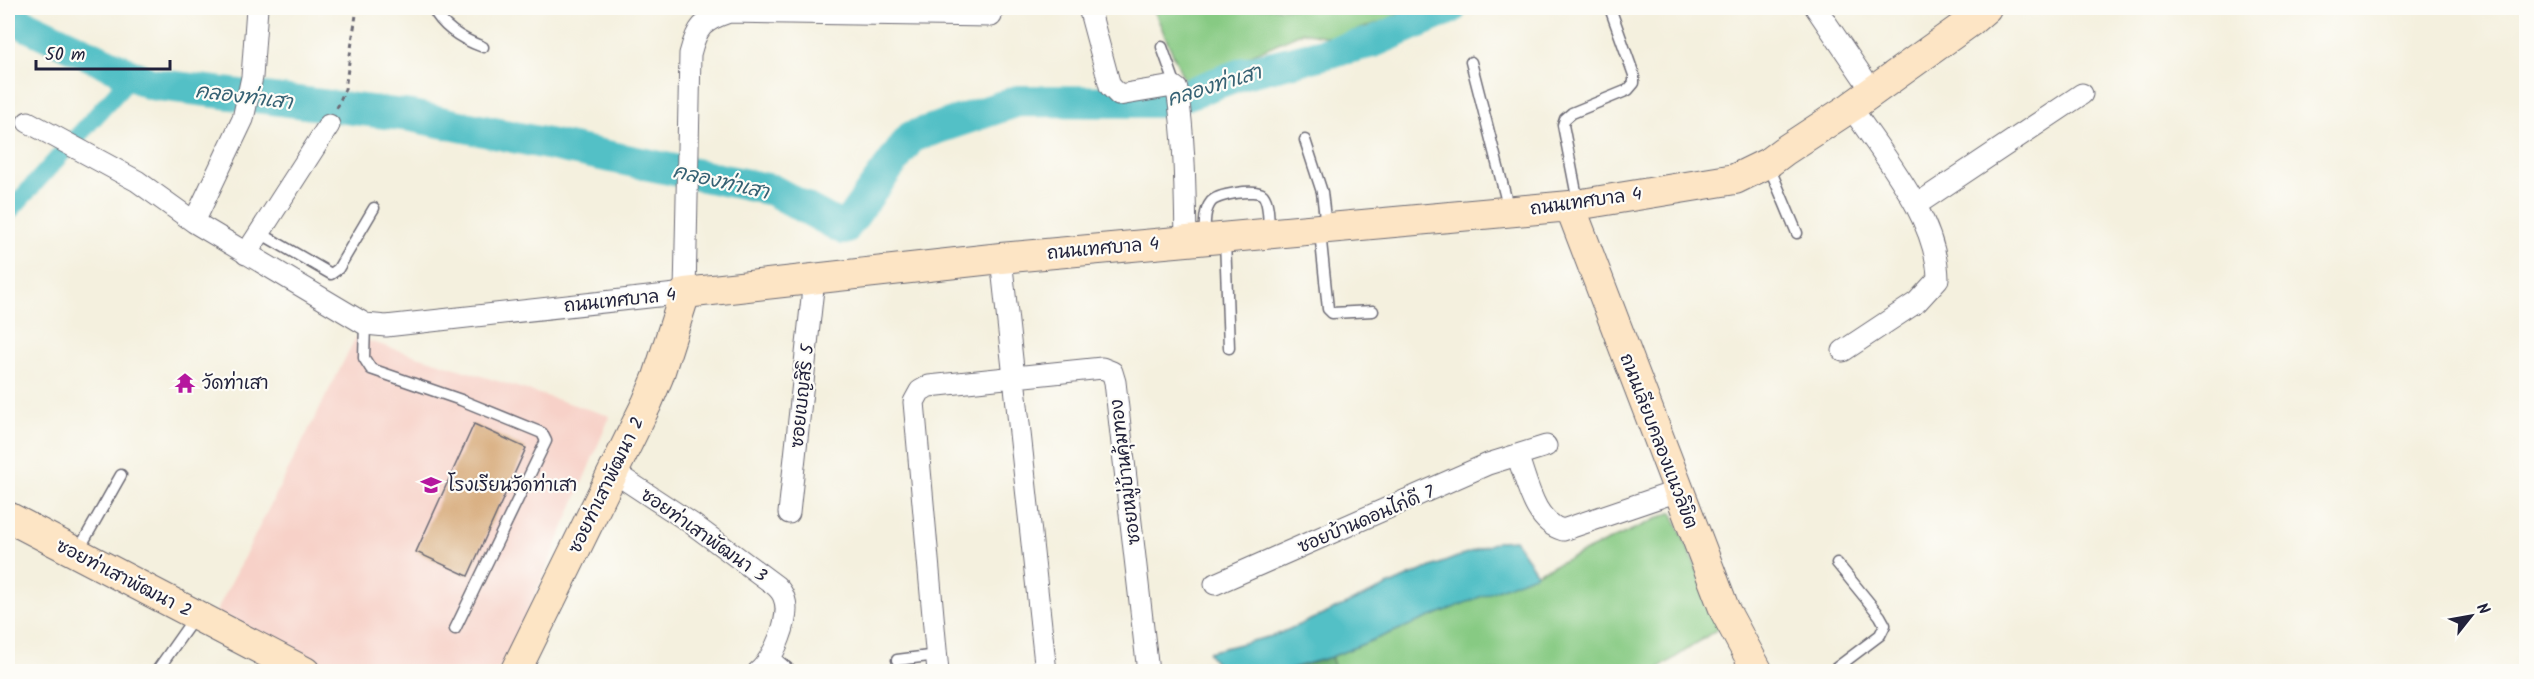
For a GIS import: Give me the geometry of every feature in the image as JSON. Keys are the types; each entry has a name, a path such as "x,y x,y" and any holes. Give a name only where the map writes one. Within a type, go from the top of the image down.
{"street":[{"path":"194,222 243,119 252,77 257,8"},
{"path":"1089,8 1110,86 1114,93 1119,95 1177,89 1205,239"},
{"path":"1816,8 1916,205 1938,258 1938,279 1917,302 1843,351"},
{"name":"ถนนเทศบาล 4","path":"27,122 137,181 194,222 365,324 386,326 1000,258 1574,205 1735,179 1768,163 1862,100 1986,8"},
{"path":"686,293 690,54 696,32 710,18 729,10 956,12 991,16"},
{"path":"1916,205 2082,94"},
{"path":"246,254 329,125"},
{"name":"ถนนเลียบคลองแนวลิขิต","path":"1574,205 1678,491 1725,611 1758,672"},
{"path":"1000,258 1046,672"},
{"name":"ซอยเบญสิริ 5","path":"789,513 814,279"},
{"name":"ซอยท่าเสาพัฒนา 2","path":"514,672 658,377 686,293"},
{"name":"ซอยหมู่บ้านคุ้มทอง","path":"937,663 914,402 920,392 929,386 1102,368 1112,372 1148,672"},
{"name":"ซอยบ้านดอนไก่ดี 7","path":"1215,584 1488,464 1546,446"},
{"path":"1517,455 1539,511 1554,528 1563,530 1678,491"},
{"name":"ซอยท่าเสาพัฒนา 3","path":"612,471 692,523 776,586 785,599 784,620 773,656 758,672"},
{"name":"ซอยท่าเสาพัฒนา 2","path":"8,517 305,672"}],"lane":[{"path":"433,8 440,23 468,41 483,47"},
{"path":"1574,205 1563,125 1572,113 1628,90 1634,83 1634,75 1610,8"},
{"path":"1162,47 1177,89"},
{"path":"1471,62 1509,211"},
{"path":"1305,140 1322,192 1328,309 1332,313 1373,312"},
{"path":"1768,163 1797,233"},
{"path":"1229,348 1205,239 1206,214 1210,203 1216,198 1255,190 1266,200 1269,233"},
{"path":"260,233 331,274 338,269 374,208"},
{"path":"365,324 364,358 371,369 461,400 542,433 546,441 455,629"},
{"path":"77,553 121,475"},
{"path":"1831,672 1880,635 1885,625 1837,563"},
{"path":"156,672 196,615"},
{"path":"773,656 792,672"},
{"path":"897,660 937,663"}],"path":[{"path":"345,89 357,8"}],"shaded area":[{"name":"โรงเรียนวัดท่าเสา","path":"356,337 610,416 511,654 497,671 336,671 216,612"}],"green space":[{"path":"1153,8 1407,8 1389,19 1334,38 1303,32 1186,84"},
{"path":"1672,512 1722,626 1655,671 1336,672 1331,657 1528,577"},
{"path":"1331,657 1336,671 1282,672"}],"water":[{"path":"1515,540 1537,574 1331,657 1282,671 1223,672 1208,652 1276,635 1421,571 1499,541"}],"building":[{"path":"474,424 526,448 468,576 416,552"}],"waterway":[{"name":"คลองท่าเสา","path":"8,19 19,22 151,84 411,116 772,190 844,229 911,137 1018,101 1166,102 1244,73 1373,42 1451,8"},
{"path":"8,213 132,76"}],"place":[{"name":"วัดท่าเสา","path":"185,383"},
{"name":"โรงเรียนวัดท่าเสา","path":"431,485"}]}
